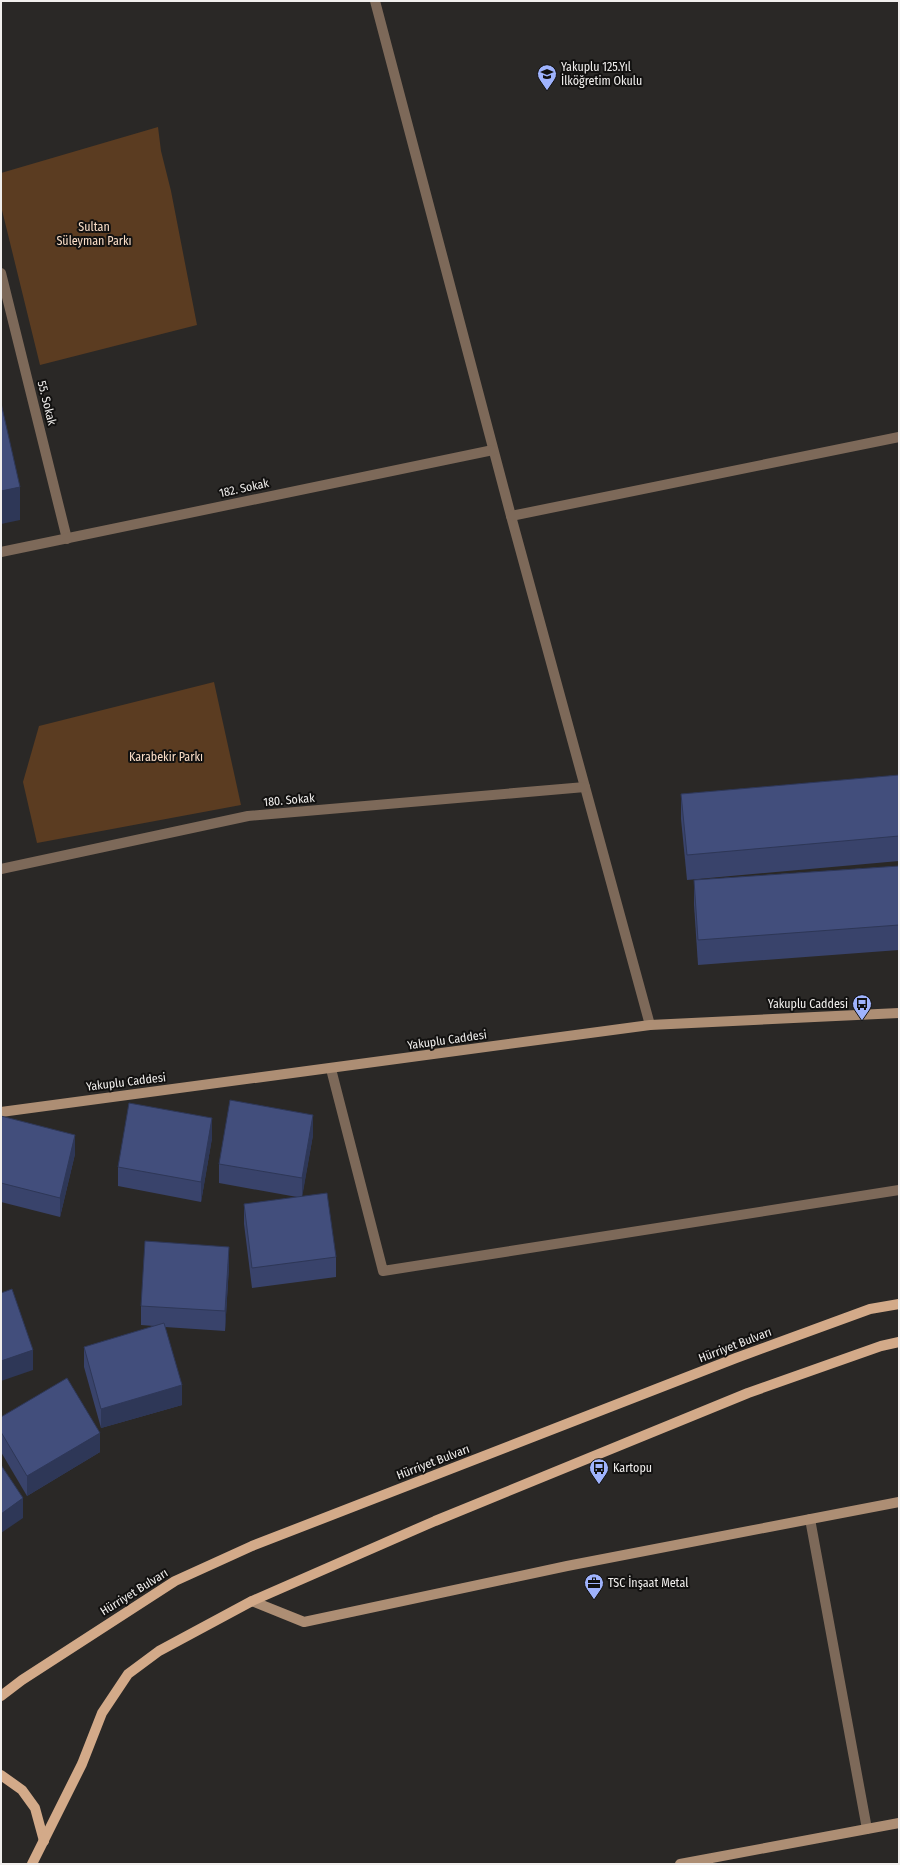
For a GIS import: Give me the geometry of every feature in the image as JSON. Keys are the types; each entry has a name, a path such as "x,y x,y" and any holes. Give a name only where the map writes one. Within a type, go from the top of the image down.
{"main road":[{"name":"Hürriyet Bulvarı","path":"1,1696 22,1680 175,1581 252,1546 736,1358 870,1310 899,1304"},
{"path":"32,1864 82,1764 102,1713 128,1674 159,1651 252,1601 435,1521 748,1393 881,1346 899,1342"},
{"path":"1,1775 22,1790 35,1808 44,1841"}],"street":[{"path":"375,1 493,450 650,1025"},
{"name":"55. Sokak","path":"1,273 67,539"},
{"path":"511,516 899,437"},
{"name":"182. Sokak","path":"1,552 493,450"},
{"name":"180. Sokak","path":"1,869 248,816 585,787"},
{"name":"Yakuplu Caddesi","path":"1,1112 331,1069 650,1025 899,1014"},
{"path":"331,1069 383,1270 899,1190"},
{"path":"252,1601 304,1622 567,1566 899,1502"},
{"path":"810,1519 867,1829"},
{"path":"680,1864 899,1823"}],"green space":[{"name":"Sultan Süleyman Parkı","path":"158,127 161,151 171,191 197,325 40,365 1,206 1,173"},
{"name":"Karabekir Parkı","path":"214,682 241,805 37,843 23,782 39,726"}],"building":[{"path":"1,403 20,487 1,491"},
{"path":"899,775 899,836 687,855 681,794"},
{"path":"899,866 899,925 698,940 694,880"},
{"path":"230,1100 313,1115 302,1178 219,1164"},
{"path":"129,1103 212,1118 201,1182 118,1167"},
{"path":"1,1116 75,1135 60,1198 1,1183"},
{"path":"327,1193 336,1257 252,1268 244,1204"},
{"path":"145,1241 229,1247 225,1311 141,1306"},
{"path":"12,1289 33,1350 1,1361 1,1293"},
{"path":"164,1323 182,1385 101,1409 84,1347"},
{"path":"67,1378 100,1433 27,1476 1,1432 1,1417"},
{"path":"1,1465 23,1498 1,1514"}],"place":[{"name":"Yakuplu 125.Yıl İlköğretim Okulu","path":"547,91"},
{"name":"Yakuplu Caddesi","path":"862,1021"},
{"name":"Kartopu","path":"599,1485"},
{"name":"TSC İnşaat Metal","path":"594,1600"}]}
